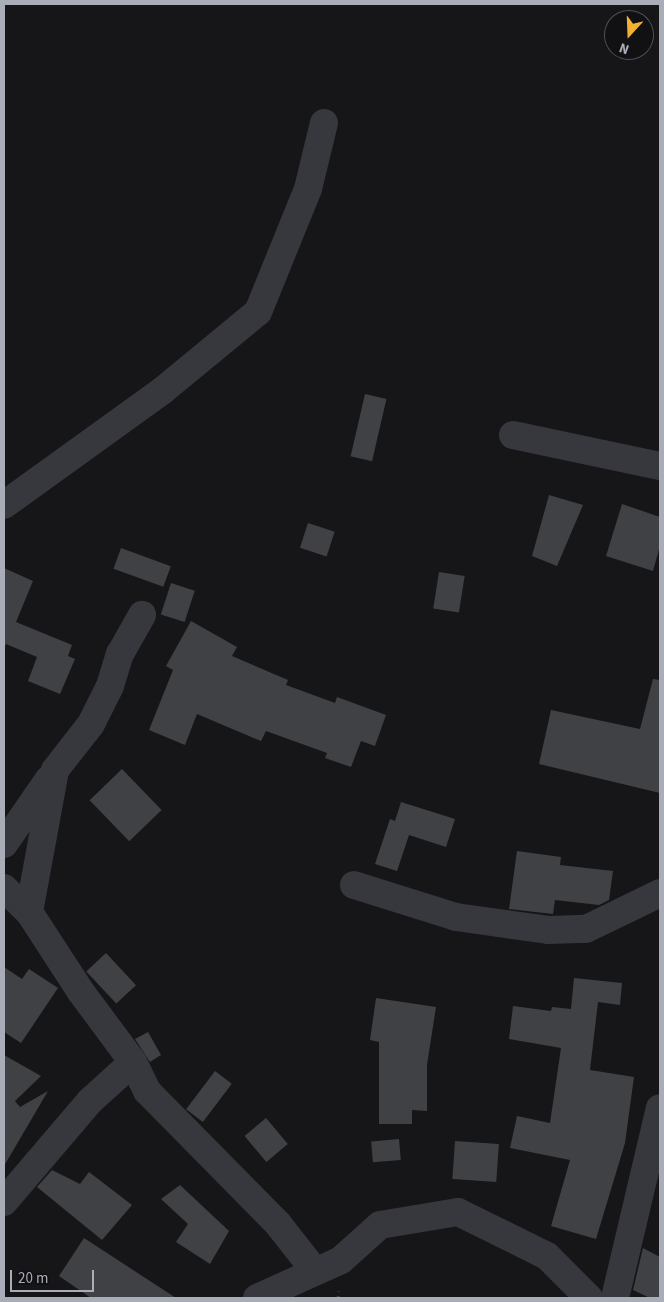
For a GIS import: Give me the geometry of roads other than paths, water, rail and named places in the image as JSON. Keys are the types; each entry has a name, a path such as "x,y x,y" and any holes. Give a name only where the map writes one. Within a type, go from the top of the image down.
{"street":[{"path":"4,505 162,391 258,312 308,189 324,123"},
{"path":"513,435 660,466"},
{"path":"4,844 55,770 91,724 110,686 120,654 142,615"},
{"path":"29,912 55,770"},
{"path":"354,885 456,917 548,930 586,929 660,893"},
{"path":"4,888 29,912 81,992 133,1062 147,1091 278,1224 316,1271"},
{"path":"4,1202 90,1101 133,1062"},
{"path":"614,1298 660,1108"},
{"path":"257,1298 341,1260 380,1224 458,1212 546,1256 589,1298"}]}
